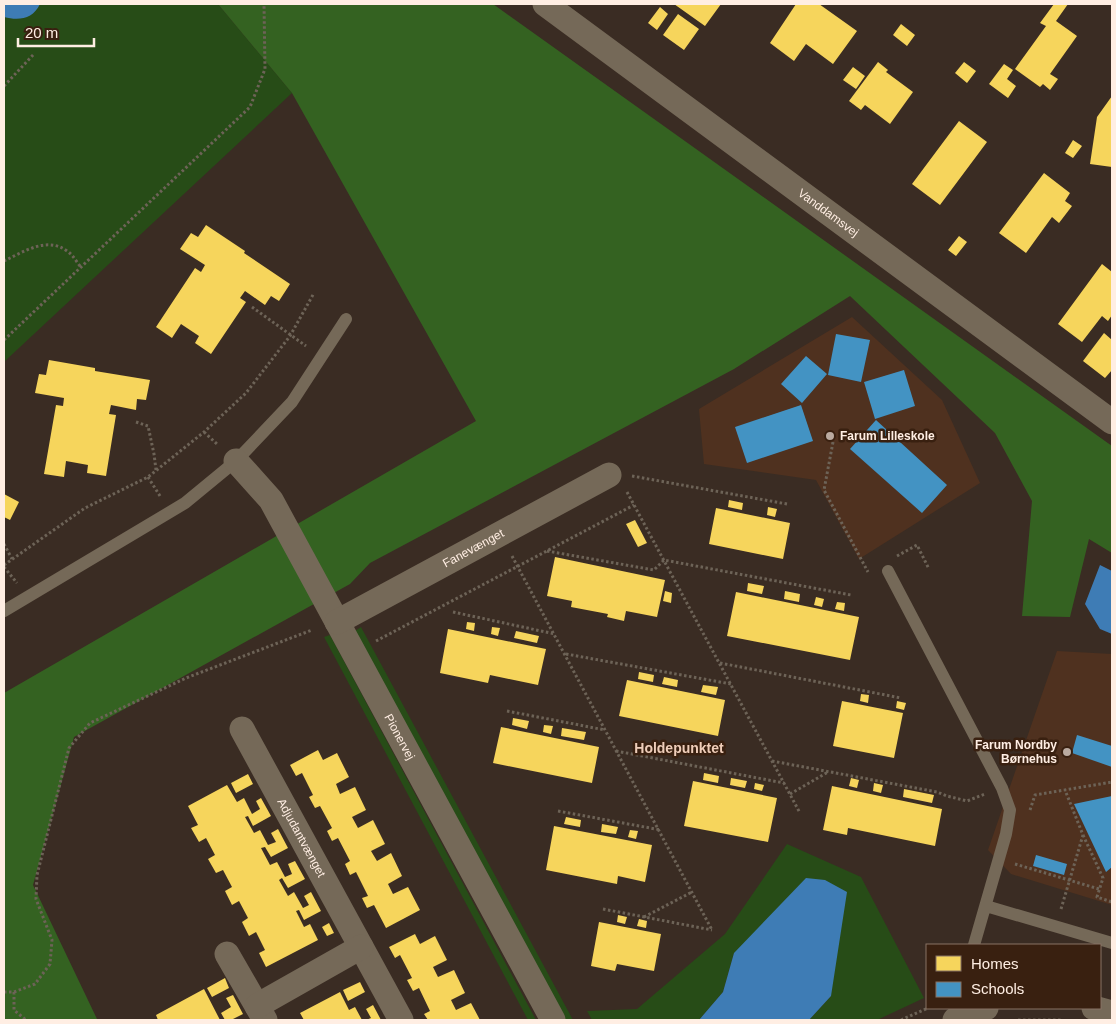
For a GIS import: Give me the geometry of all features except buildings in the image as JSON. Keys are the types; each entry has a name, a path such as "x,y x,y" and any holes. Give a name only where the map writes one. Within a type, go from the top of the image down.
{"street":[{"name":"Vanddamsvej","path":"545,4 1112,422"},
{"name":"Pionervej","path":"236,461 271,500 553,1020"},
{"name":"Fanevænget","path":"337,622 613,474"},
{"name":"Adjudantvænget","path":"242,729 401,1020"},
{"path":"227,954 261,1013 361,947"},
{"path":"1097,1009 1112,1014"}],"lane":[{"path":"4,611 185,503 236,461 292,402 346,318"},
{"path":"888,571 1002,788 1010,810 1006,834 974,944"},
{"path":"986,906 1112,943"}],"path":[{"path":"4,340 250,107 265,69 264,4"},
{"path":"4,86 34,54"},
{"path":"4,261 28,249 43,245 53,245 66,250 80,266"},
{"path":"4,565 85,508 148,477 204,432 246,393 290,336 314,293"},
{"path":"252,308 290,336 322,356"},
{"path":"136,422 148,426 156,471"},
{"path":"833,442 824,490 872,580"},
{"path":"613,474 787,504"},
{"path":"613,474 634,505 800,813"},
{"path":"376,642 634,505"},
{"path":"500,535 555,634 615,751 660,830 712,930 603,910"},
{"path":"4,544 12,559"},
{"path":"547,551 654,570 664,560"},
{"path":"664,560 851,595"},
{"path":"453,612 555,634"},
{"path":"4,992 14,992 35,984 50,964 52,940 36,899 37,874 69,748 90,723 186,678 337,622"},
{"path":"565,654 731,684"},
{"path":"719,663 901,698"},
{"path":"507,711 605,730"},
{"path":"615,751 784,783"},
{"path":"772,761 937,792 967,801 986,793 990,800"},
{"path":"790,794 829,771"},
{"path":"1030,812 1035,795 1112,782"},
{"path":"1065,790 1102,878 1097,897 1112,902"},
{"path":"558,811 660,830"},
{"path":"1055,926 1083,835"},
{"path":"1012,873 1017,855"},
{"path":"1015,864 1099,889"},
{"path":"643,917 692,892"},
{"path":"14,992 14,1010 26,1020"},
{"path":"901,1020 926,1009"},
{"path":"1018,1020 1061,1020"}],"shaded area":[{"name":"Farum Lilleskole","path":"852,317 942,400 980,483 859,559 816,480 704,464 699,409"},
{"name":"Farum Nordby Børnehus","path":"1057,651 1112,654 1112,905 1011,874 988,850"}],"green space":[{"path":"4,4 218,4 292,93 4,362"},
{"path":"218,4 493,4 1112,446 1112,553 1089,539 1070,617 1022,616 1032,501 995,433 850,296 734,369 370,563 350,584 74,737 33,885 97,1019 4,1020 4,693 476,421 292,93"},
{"path":"361,627 573,1020 565,1020 355,631"},
{"path":"330,635 536,1020 528,1020 324,637"},
{"path":"787,844 861,877 924,998 877,1020 809,1020 831,996 734,953 723,992 699,1020 592,1020 587,1011 637,1009 725,934"}],"water":[{"path":"4,4 40,4 34,13 29,16 15,19 4,17"},
{"path":"1100,565 1112,571 1112,634 1100,629 1085,604"},
{"path":"806,878 825,880 847,892 831,996 809,1020 699,1020 723,992 734,953"}],"place":[{"name":"Farum Lilleskole","path":"830,436"},
{"name":"Farum Nordby Børnehus","path":"1067,752"}],"district":[{"name":"Holdepunktet","path":"679,748"}]}
